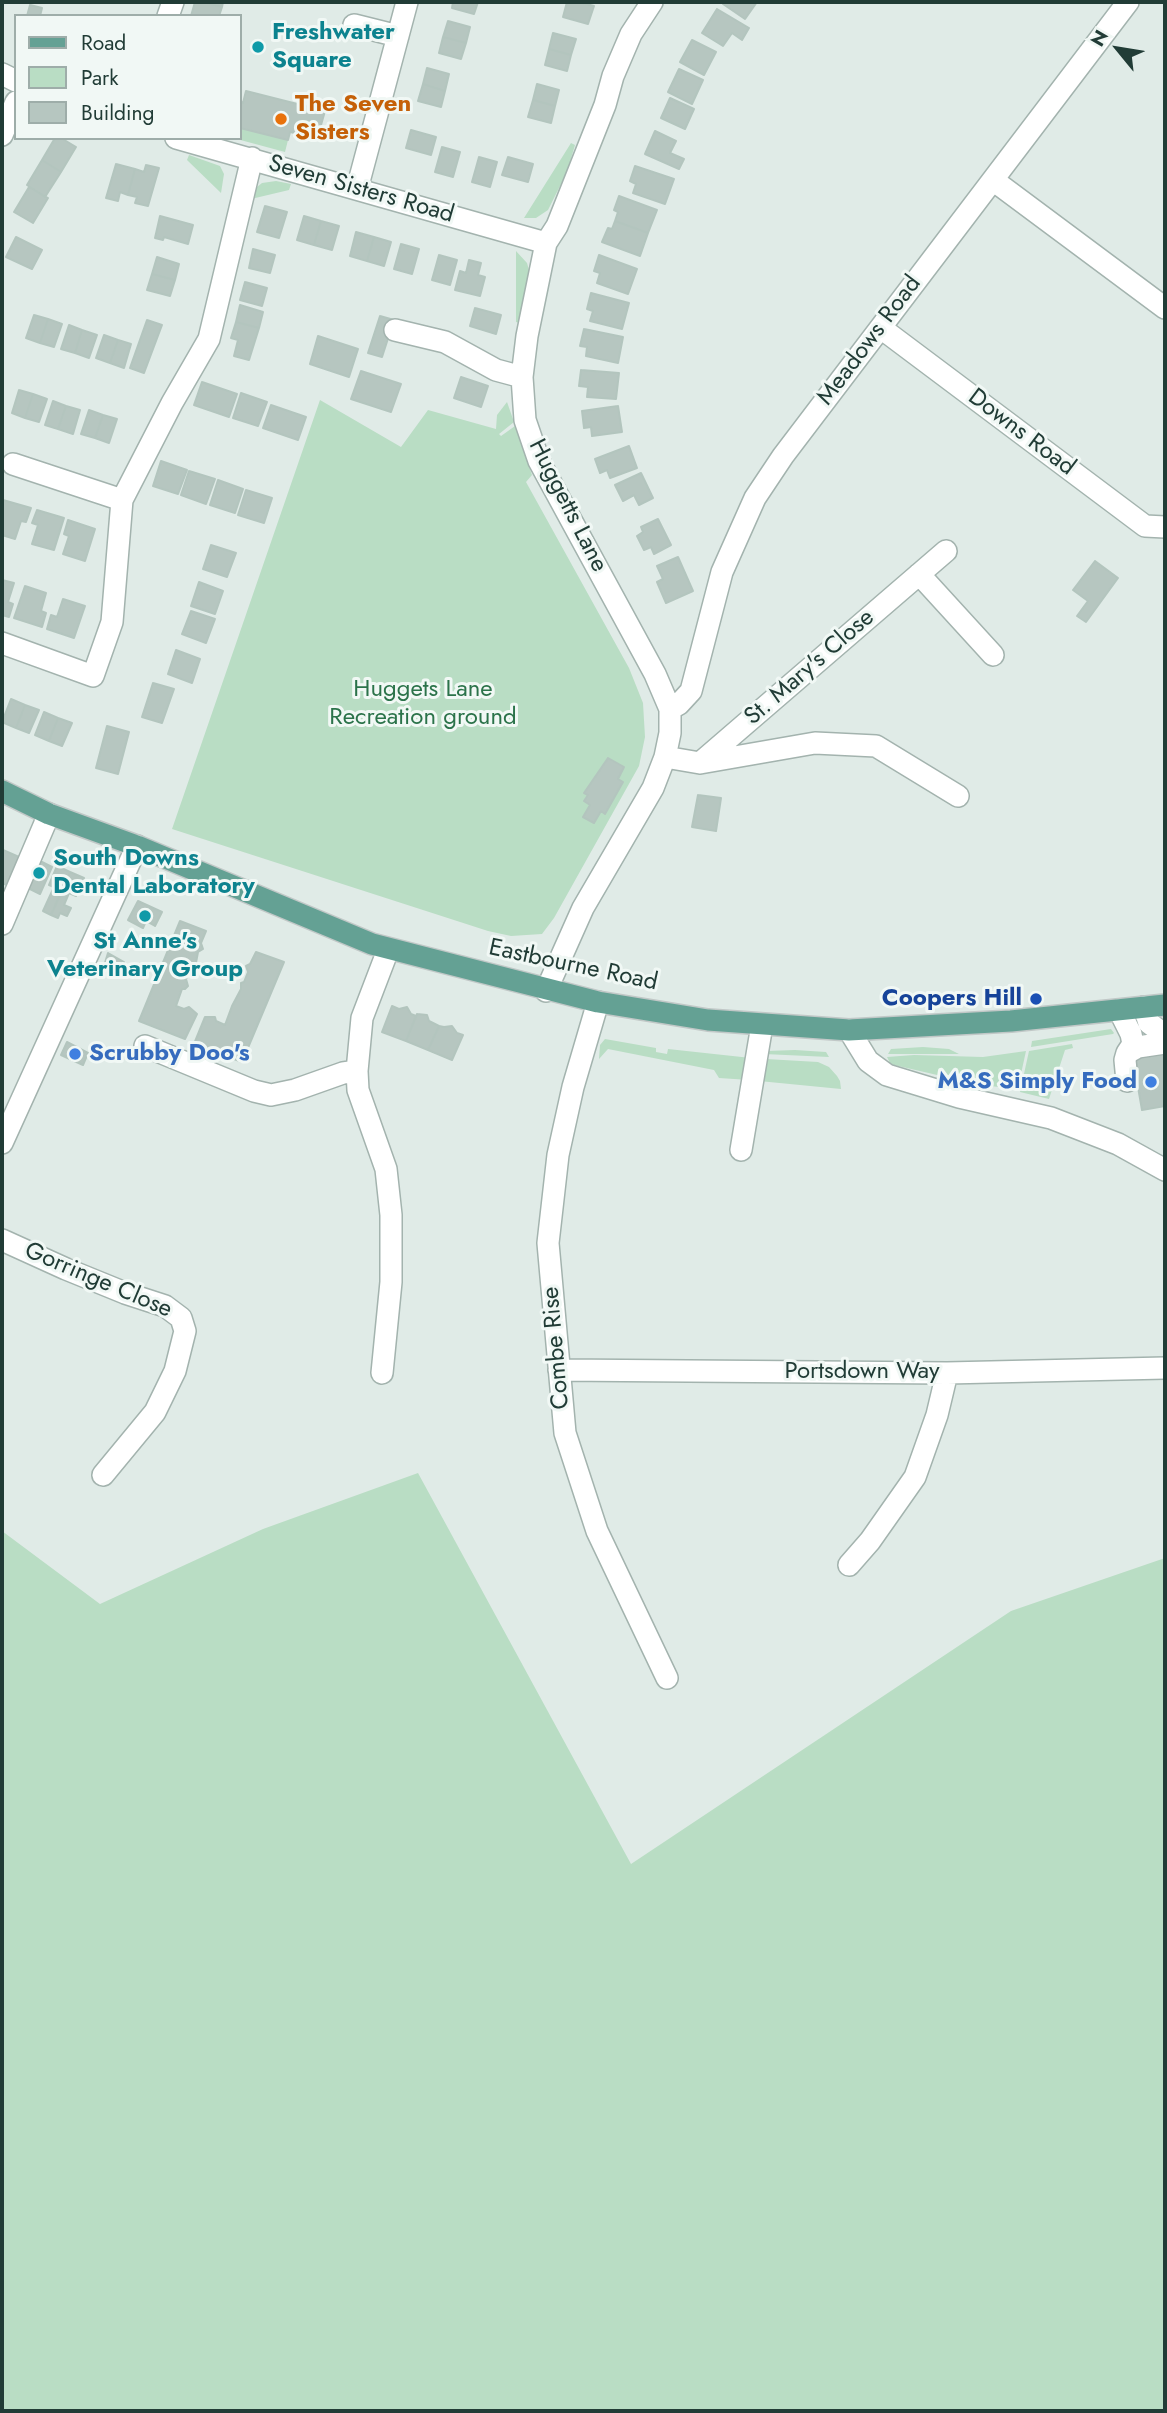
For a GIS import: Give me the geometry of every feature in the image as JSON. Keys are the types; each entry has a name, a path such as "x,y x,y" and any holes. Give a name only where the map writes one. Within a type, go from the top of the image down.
{"main road":[{"name":"Eastbourne Road","path":"2,791 50,814 138,846 388,950 598,1002 709,1020 849,1030 1011,1021 1155,1006"}],"street":[{"path":"357,189 407,2"},
{"name":"Huggetts Lane","path":"546,991 583,908 653,788 665,757 670,733 670,709 648,662 539,461 526,419 522,377 527,336 547,243 557,226 627,44 652,2"},
{"name":"Meadows Road","path":"670,709 680,704 691,691 722,572 755,498 783,456 1128,2"},
{"path":"354,25 398,36"},
{"path":"2,135 14,107"},
{"name":"Seven Sisters Road","path":"184,140 547,243"},
{"path":"2,643 93,676 112,622 122,500 172,403 209,339 252,158"},
{"path":"993,180 1165,308"},
{"name":"Downs Road","path":"881,328 1145,526 1165,527"},
{"path":"396,330 445,342 496,370 522,377"},
{"path":"13,464 122,500"},
{"name":"St. Mary's Close","path":"700,763 946,551"},
{"path":"919,574 993,655"},
{"path":"665,757 700,763 815,743 876,746 958,796"},
{"path":"2,924 50,814"},
{"path":"2,1143 138,846"},
{"path":"382,1373 391,1286 391,1215 386,1169 358,1090 357,1071 362,1018 388,950"},
{"name":"Combe Rise","path":"598,1002 573,1087 558,1155 548,1243 565,1433 597,1531 667,1678"},
{"path":"1155,1006 1149,1023 1165,1035"},
{"path":"1119,1010 1133,1044 1125,1060 1127,1081"},
{"path":"741,1150 762,1025"},
{"path":"849,1030 867,1061 887,1075 960,1097 1051,1118 1118,1144 1165,1170"},
{"path":"1127,1053 1138,1047 1165,1043"},
{"path":"145,1046 271,1095 357,1071"},
{"name":"Gorringe Close","path":"2,1240 113,1289 165,1306 181,1318 186,1331 175,1371 155,1412 103,1475"},
{"name":"Portsdown Way","path":"559,1370 947,1373 1165,1368"},
{"path":"849,1564 870,1541 915,1477 937,1415 947,1373"}],"green space":[{"path":"242,128 288,140 285,152 240,140"},
{"path":"571,143 575,145 567,172 548,210 536,218 524,218"},
{"path":"189,155 220,166 224,174 221,193 187,160"},
{"path":"276,181 291,184 289,190 251,199 262,183"},
{"path":"516,251 527,263 529,270 520,323 516,322"},
{"name":"Huggets Lane Recreation ground","path":"320,400 401,447 428,410 496,429 497,415 507,402 514,422 499,434 501,436 515,426 532,475 526,482 629,668 643,703 645,737 639,766 554,918 542,934 511,936 488,931 172,829"},
{"path":"1111,1029 1113,1034 1031,1047 1032,1041"},
{"path":"605,1039 656,1048 656,1052 667,1054 668,1049 751,1058 749,1080 719,1078 714,1070 608,1049 599,1059 600,1045"},
{"path":"1072,1044 1073,1048 1065,1050 1049,1099 1020,1092 1029,1051"},
{"path":"891,1049 949,1049 959,1054 888,1054"},
{"path":"767,1051 826,1052 829,1057 764,1054"},
{"path":"1026,1051 1019,1083 1006,1088 976,1084 894,1065 887,1057 983,1057"},
{"path":"766,1059 818,1062 829,1067 837,1076 841,1089 759,1081"},
{"path":"418,1473 631,1864 1011,1611 1165,1558 1165,2411 2,2411 2,1531 100,1604 263,1529"}],"building":[{"path":"195,2 222,7 220,14 192,14"},
{"path":"204,2 223,2 222,7"},
{"path":"453,2 478,2 474,14 452,8"},
{"path":"567,2 594,6 588,24 563,17"},
{"path":"757,2 745,19 723,4"},
{"path":"30,5 42,8 40,14 28,14"},
{"path":"717,9 749,28 742,40 732,33 723,46 702,33"},
{"path":"448,21 470,27 466,43 443,37"},
{"path":"553,33 576,39 571,55 549,49"},
{"path":"443,37 466,43 461,59 439,53"},
{"path":"692,40 716,52 704,75 680,62"},
{"path":"549,49 571,55 567,71 545,65"},
{"path":"427,68 449,74 445,91 423,84"},
{"path":"679,69 703,80 692,104 668,92"},
{"path":"423,84 445,91 441,107 418,101"},
{"path":"537,84 559,90 555,106 533,100"},
{"name":"The Seven Sisters","path":"246,91 325,111 319,132 300,127 299,134 290,132 288,140 242,128"},
{"path":"670,98 694,109 685,129 661,118"},
{"path":"533,100 555,106 551,123 528,117"},
{"path":"411,130 436,137 431,155 406,148"},
{"path":"655,131 676,141 670,153 684,159 679,169 645,154"},
{"path":"54,140 64,140 76,147 61,172 42,160"},
{"path":"442,147 460,152 453,177 435,172"},
{"path":"479,157 497,162 490,187 472,182"},
{"path":"508,157 533,164 528,182 502,175"},
{"path":"42,160 61,172 45,197 27,185"},
{"path":"116,164 135,169 128,195 120,192 118,201 106,198"},
{"path":"146,165 159,168 148,206 135,203 137,197 128,195 135,169 144,172"},
{"path":"635,166 674,179 665,204 633,193 636,184 630,181"},
{"path":"29,187 48,198 33,223 14,212"},
{"path":"619,196 657,210 648,233 615,221 618,212 614,210"},
{"path":"265,206 287,212 279,238 257,232"},
{"path":"160,216 193,225 188,244 164,237 163,240 155,238"},
{"path":"304,216 321,221 314,245 297,240"},
{"path":"321,221 339,226 332,250 314,245"},
{"path":"615,221 648,233 640,256 602,242 608,228 612,229"},
{"path":"356,232 374,237 367,261 350,256"},
{"path":"16,237 42,250 32,269 6,257"},
{"path":"374,237 391,242 384,266 367,261"},
{"path":"401,244 419,249 412,274 394,269"},
{"path":"253,249 275,255 270,273 249,268"},
{"path":"439,255 457,260 450,285 432,280"},
{"path":"599,255 637,269 628,294 597,283 600,273 594,271"},
{"path":"157,257 179,264 175,280 152,274"},
{"path":"469,260 481,263 478,275 485,277 480,296 455,290 460,271 466,273"},
{"path":"152,274 175,280 170,296 147,290"},
{"path":"245,282 267,288 262,306 240,300"},
{"path":"591,293 629,303 622,329 590,321 593,311 587,309"},
{"path":"240,305 263,312 259,328 236,322"},
{"path":"475,308 501,315 496,334 470,326"},
{"path":"34,315 48,319 40,343 26,338"},
{"path":"380,316 394,320 382,357 368,353"},
{"path":"48,319 62,324 54,347 40,343"},
{"path":"147,320 162,325 144,373 130,368"},
{"path":"236,322 259,328 249,360 234,356 238,340 231,338"},
{"path":"69,325 82,330 75,353 61,349"},
{"path":"584,329 623,337 618,363 586,356 587,347 580,346"},
{"path":"82,330 97,335 89,358 75,353"},
{"path":"104,335 118,340 110,363 96,358"},
{"path":"318,336 358,349 349,377 310,364"},
{"path":"118,340 131,344 124,368 110,363"},
{"path":"581,370 619,373 616,399 587,397 588,387 579,386"},
{"path":"361,371 401,384 391,412 351,399"},
{"path":"461,377 488,386 481,407 454,398"},
{"path":"202,382 237,394 229,417 194,405"},
{"path":"19,390 33,394 25,418 12,413"},
{"path":"241,393 267,402 258,426 233,418"},
{"path":"33,394 47,399 39,422 25,418"},
{"path":"53,401 66,406 58,429 45,425"},
{"path":"271,405 306,417 298,440 263,428"},
{"path":"66,406 80,410 73,434 58,429"},
{"path":"618,406 622,432 592,436 591,427 584,428 582,411"},
{"path":"89,410 103,415 95,438 81,434"},
{"path":"103,415 117,419 109,443 95,438"},
{"path":"629,446 637,468 610,478 607,470 600,473 595,459"},
{"path":"161,461 187,470 178,494 153,486"},
{"path":"189,471 215,479 206,504 181,495"},
{"path":"641,473 653,498 639,505 634,495 623,501 615,485"},
{"path":"218,480 243,489 235,513 210,505"},
{"path":"246,490 272,498 264,523 238,515"},
{"path":"3,500 31,508 26,522 21,521 15,539 2,535"},
{"path":"37,510 64,518 54,550 32,544 38,525 32,523"},
{"path":"658,519 671,545 654,554 651,547 644,550 637,536 643,532 641,527"},
{"path":"68,520 95,529 85,561 63,554 69,536 64,534"},
{"path":"211,545 236,553 227,577 203,569"},
{"path":"678,557 693,591 666,603 657,582 663,579 657,566"},
{"path":"1095,561 1118,578 1086,622 1077,616 1088,601 1073,590"},
{"path":"2,580 14,583 8,602 13,604 9,617 2,615"},
{"path":"199,582 223,591 215,614 191,606"},
{"path":"25,586 46,593 41,611 46,613 42,627 14,618"},
{"path":"63,599 85,606 74,638 47,629 51,615 57,617"},
{"path":"191,611 215,619 206,643 182,634"},
{"path":"176,650 200,659 192,683 168,674"},
{"path":"153,683 174,689 162,723 142,717"},
{"path":"11,699 25,705 16,728 2,722"},
{"path":"25,705 39,710 29,733 16,728"},
{"path":"44,712 58,718 49,741 35,735"},
{"path":"58,718 72,723 62,746 49,741"},
{"path":"107,726 129,732 118,774 96,768"},
{"path":"608,758 624,767 618,779 623,782 605,814 601,811 594,823 583,817 590,805 584,801 588,795 584,793"},
{"path":"698,795 721,798 716,831 692,827"},
{"path":"3,850 19,857 7,885 2,883"},
{"name":"South Downs Dental Laboratory","path":"36,859 52,867 40,894 28,888"},
{"path":"57,866 70,872 51,915 43,911 54,887 49,885"},
{"path":"70,872 84,878 76,896 69,893 64,905 71,908 67,916 60,913 58,918 51,915"},
{"name":"St Anne's Veterinary Group","path":"138,901 162,912 155,926 146,921 143,928 128,920"},
{"path":"180,921 206,931 201,943 203,949 198,952 195,968 190,970 186,979 188,986 182,989 176,1006 184,1009 189,1007 197,1014 185,1039 139,1021"},
{"path":"256,952 284,962 242,1062 194,1044 205,1017 215,1017 216,1021 225,1025 248,972 246,966"},
{"path":"108,953 124,962 117,976 103,969"},
{"path":"392,1006 399,1009 407,1007 411,1014 416,1016 406,1041 382,1032"},
{"path":"417,1014 427,1015 429,1021 439,1026 428,1050 406,1041"},
{"path":"439,1026 452,1026 457,1033 463,1035 452,1060 428,1050"},
{"name":"Scrubby Doo's","path":"67,1042 88,1053 83,1065 61,1055"},
{"name":"M&S Simply Food","path":"1165,1052 1165,1106 1142,1110 1133,1058"}],"place":[{"name":"Freshwater Square","path":"258,47"},
{"name":"The Seven Sisters","path":"281,119"},
{"name":"South Downs Dental Laboratory","path":"39,873"},
{"name":"St Anne's Veterinary Group","path":"145,916"},
{"name":"Coopers Hill","path":"1036,999"},
{"name":"Scrubby Doo's","path":"75,1054"},
{"name":"M&S Simply Food","path":"1151,1082"}]}
